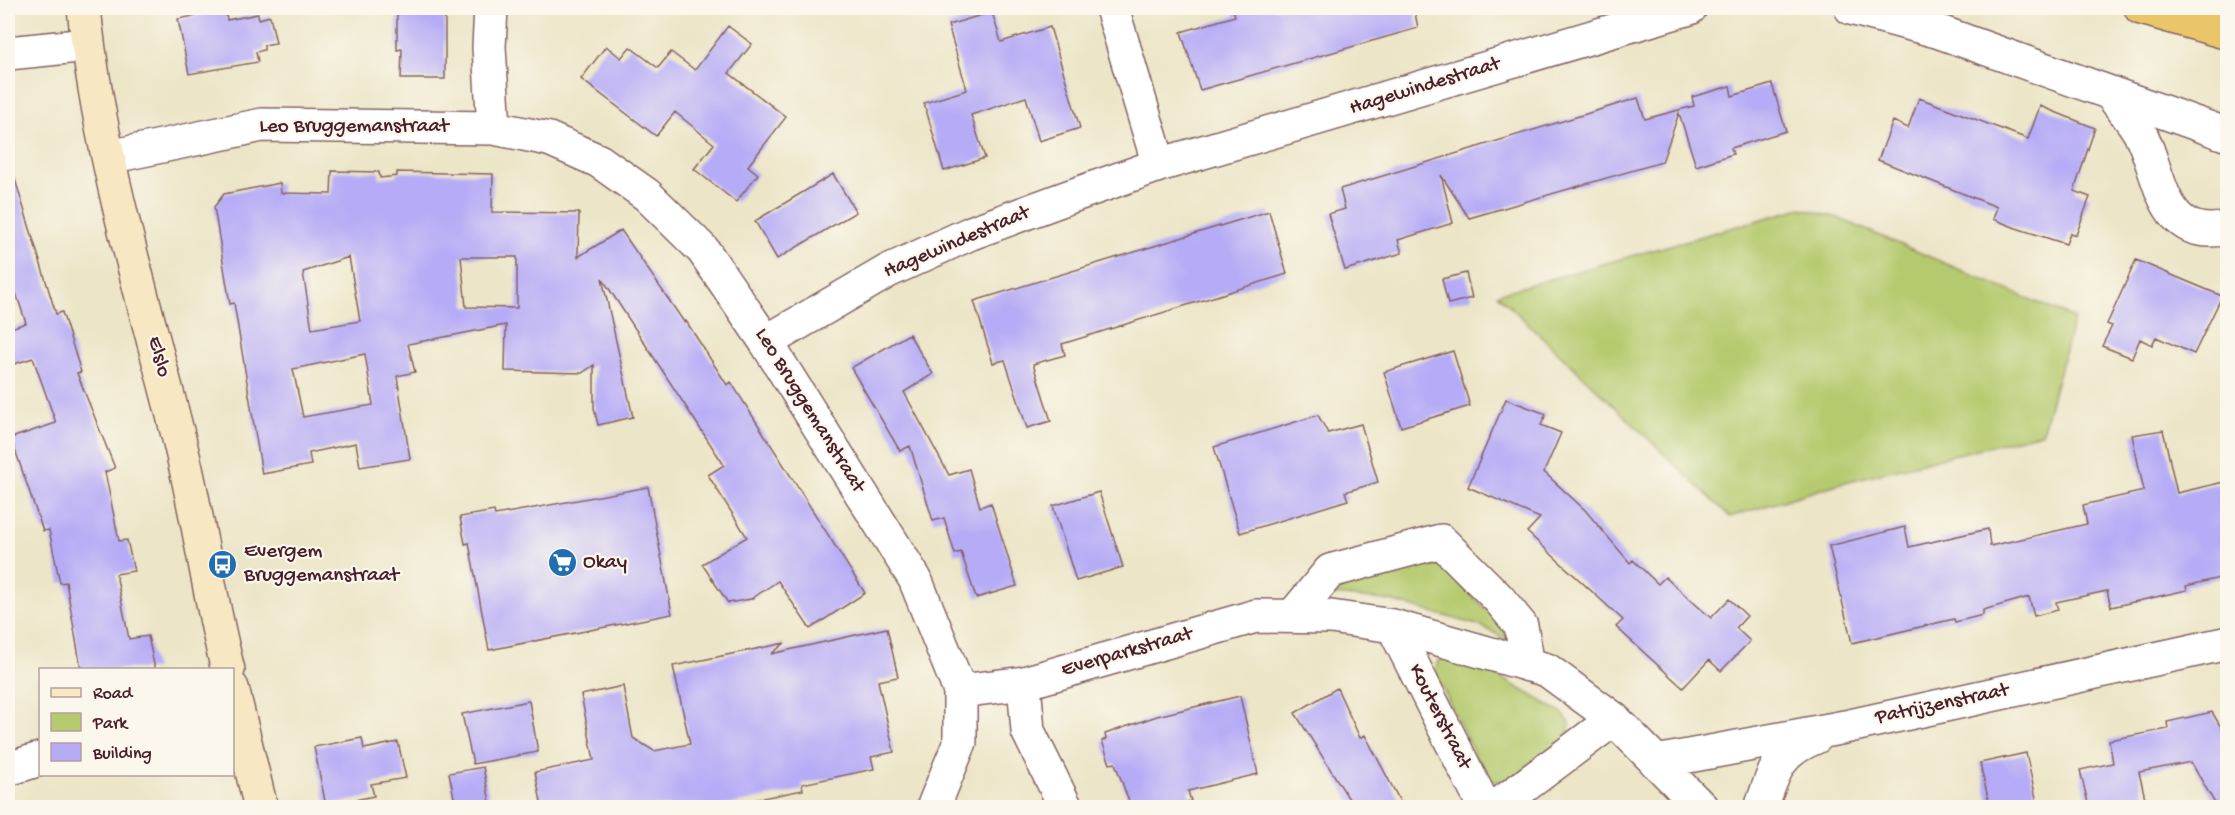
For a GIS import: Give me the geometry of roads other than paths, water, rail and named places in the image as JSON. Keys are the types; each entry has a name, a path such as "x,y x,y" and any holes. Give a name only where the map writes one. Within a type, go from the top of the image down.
{"highway":[{"path":"2140,8 2228,33"}],"street":[{"name":"Elslo","path":"84,8 88,45 109,157 182,450 228,668"},
{"path":"491,8 489,46 494,128"},
{"path":"1112,8 1160,165"},
{"name":"Hagewindestraat","path":"766,342 888,271 971,233 1160,165 1690,8"},
{"path":"1851,8 1937,31 2228,135"},
{"path":"8,53 88,45"},
{"path":"2110,93 2142,137 2163,197 2173,214 2188,226 2207,231 2228,228"},
{"name":"Leo Bruggemanstraat","path":"109,157 262,125 494,128 549,139 598,160 647,195 703,250 766,342 915,579 960,691 960,742 933,807"},
{"path":"1293,616 1330,572 1441,542 1499,599 1521,626 1528,665"},
{"name":"Everparkstraat","path":"960,691 1024,682 1256,616 1331,617 1393,626 1547,670 1614,719 1702,807"},
{"name":"Kouterstraat","path":"1393,626 1485,807"},
{"name":"Patrijzenstraat","path":"1656,762 1845,727 2228,643"},
{"path":"1024,682 1028,731 1066,807"},
{"path":"234,701 261,807"},
{"path":"1495,807 1614,719"},
{"path":"1761,807 1777,765 1796,745 1845,727"},
{"path":"8,769 39,759"}],"place":[{"name":"Okay","path":"562,563"},
{"name":"Evergem Bruggemanstraat","path":"223,564"}]}
